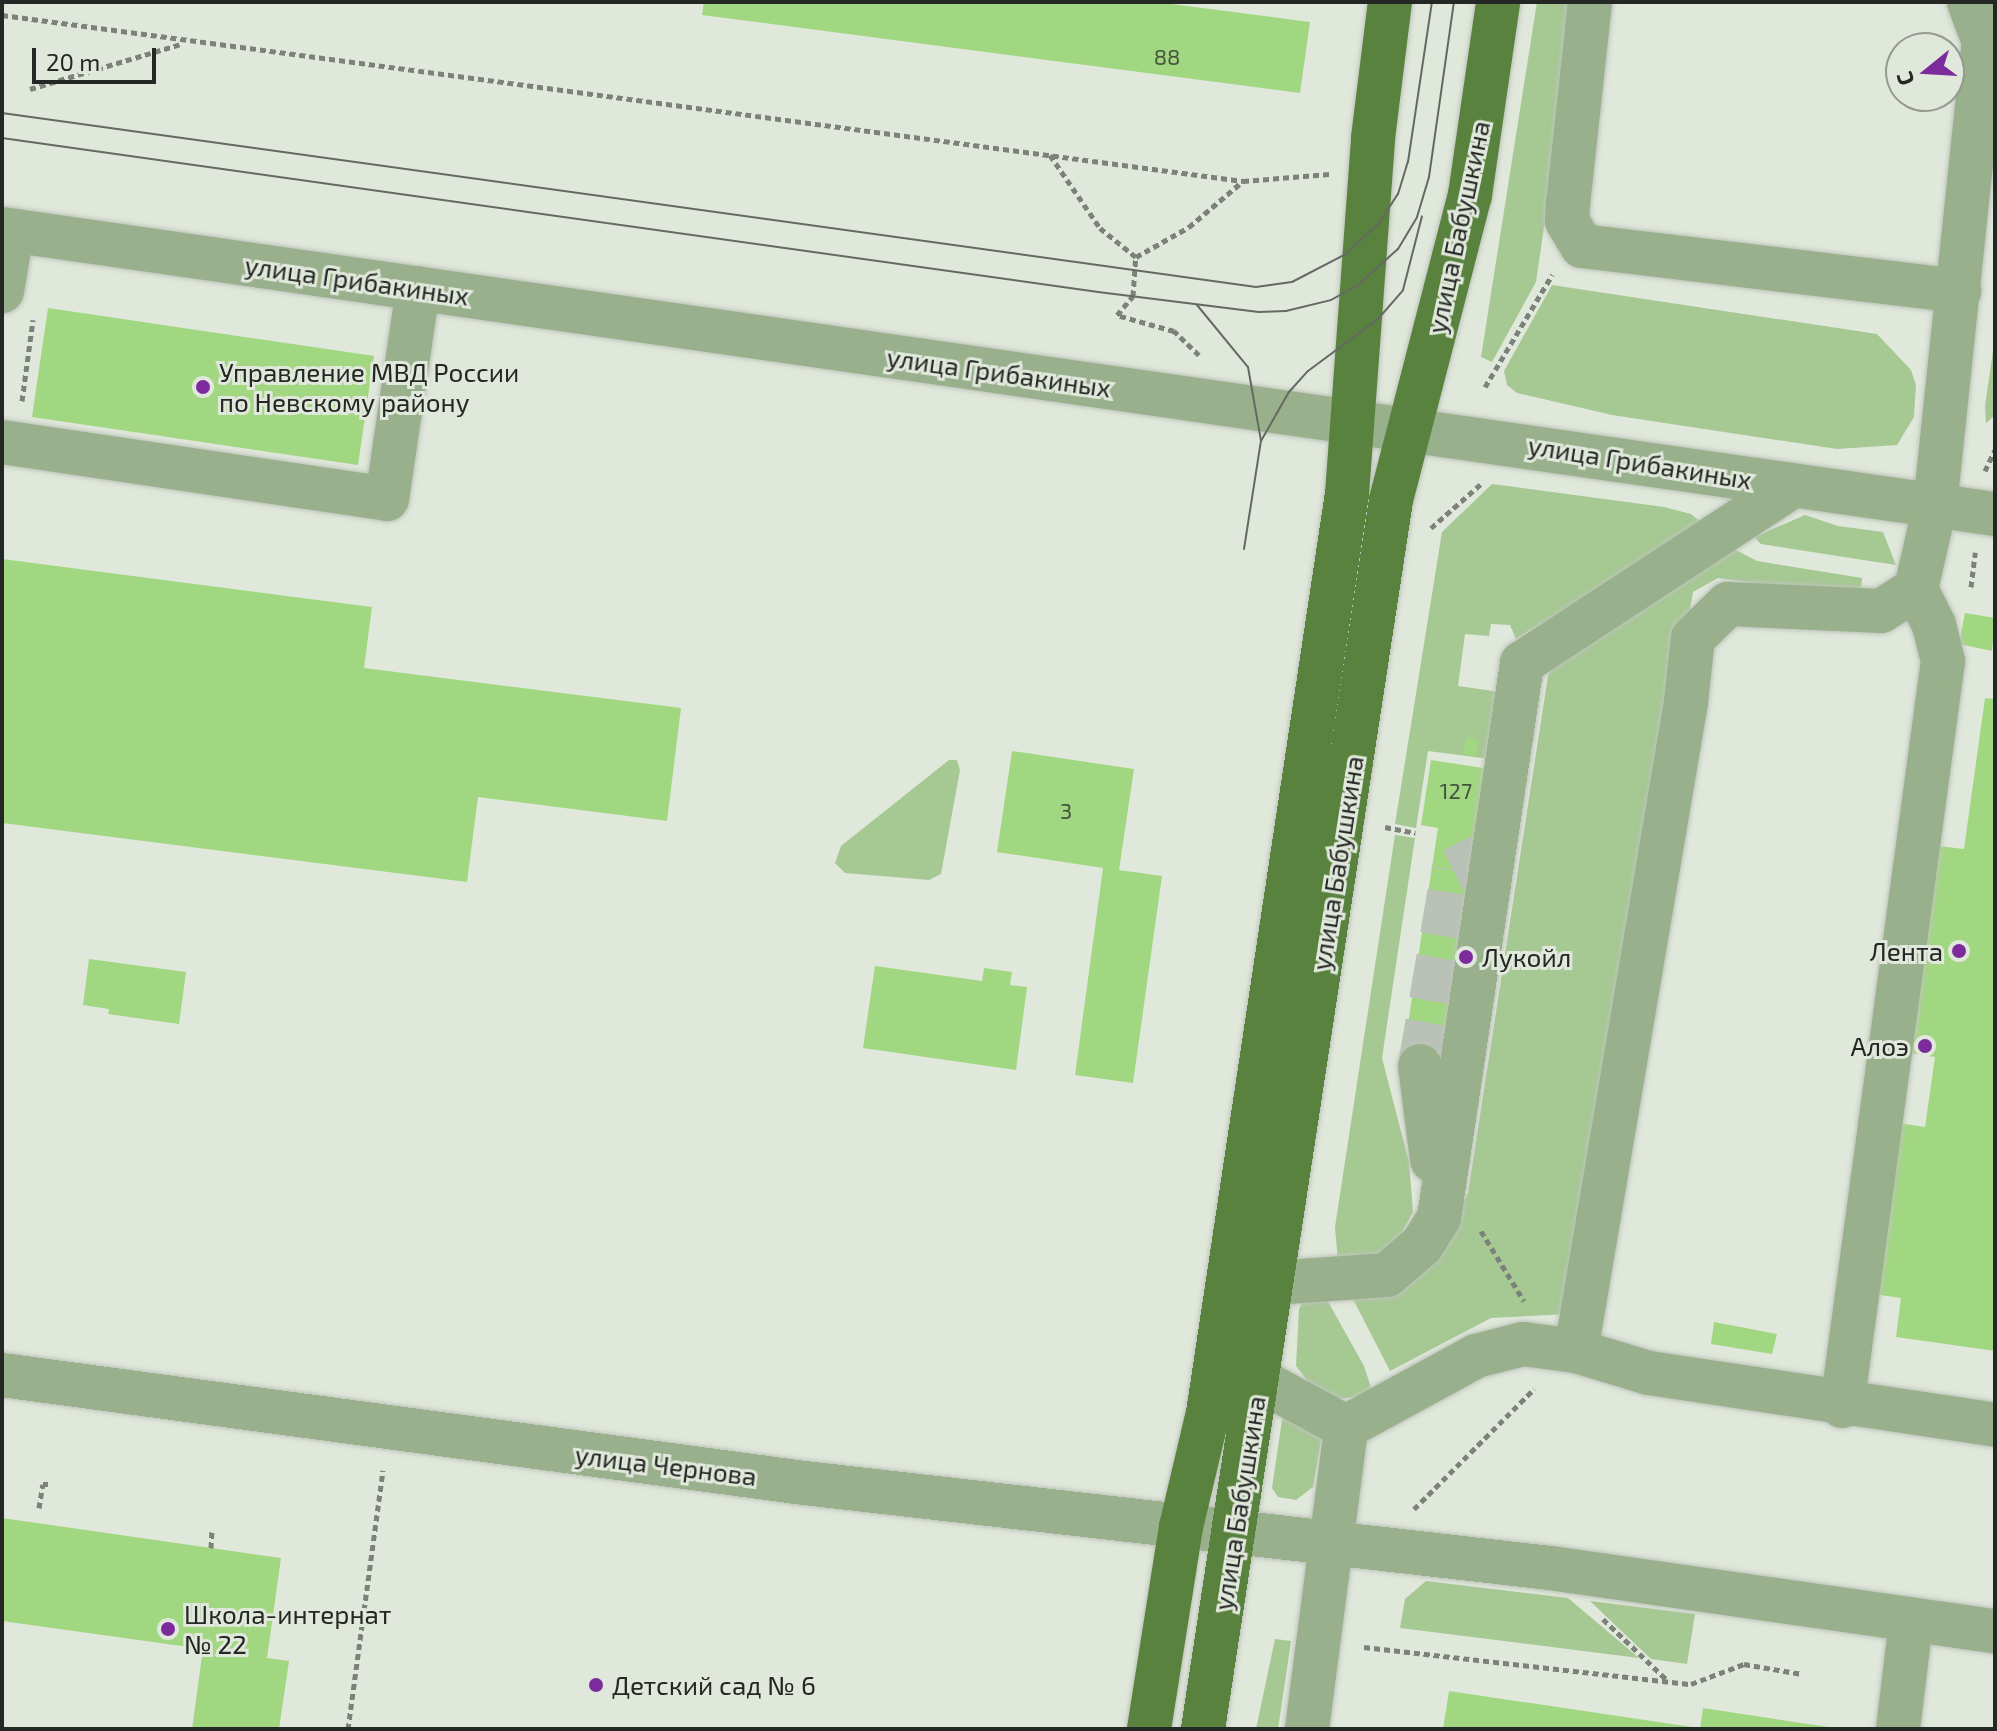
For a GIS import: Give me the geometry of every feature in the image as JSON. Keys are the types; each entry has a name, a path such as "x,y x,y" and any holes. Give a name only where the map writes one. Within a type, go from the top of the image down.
{"main road":[{"name":"улица Бабушкина","path":"1149,1729 1181,1527 1208,1413 1347,494 1373,138 1390,2"},
{"name":"улица Бабушкина","path":"1203,1729 1259,1380 1391,500 1470,195 1498,2"}],"street":[{"path":"1590,2 1567,221 1582,246 1959,291"},
{"path":"1842,1406 1943,661 1925,607 1984,42 1969,2"},
{"name":"улица Грибакиных","path":"7,230 1995,514"},
{"path":"7,230 18,300"},
{"path":"11,426 387,499 418,288"},
{"path":"1273,1283 1387,1275 1422,1245 1441,1200 1486,860 1522,663 1793,486"},
{"path":"1576,1351 1686,702 1693,638 1728,604 1846,613 1925,607"},
{"path":"1420,1066 1441,1200"},
{"path":"1346,1427 1500,1348 1523,1344 1576,1351 1649,1373 1842,1406 1995,1425"},
{"name":"улица Чернова","path":"2,1375 796,1482 1181,1527 1236,1529 1550,1568 1911,1622 1995,1631"},
{"path":"1259,1380 1346,1427"},
{"path":"1307,1729 1346,1427"},
{"path":"1898,1729 1911,1622"}],"path":[{"path":"2,15 1243,181 1331,174"},
{"path":"30,89 186,42"},
{"path":"1050,155 1100,228 1136,257"},
{"path":"1136,257 1189,227 1243,181"},
{"path":"1485,387 1544,284 1582,246"},
{"path":"1136,257 1133,296 1117,315 1174,331 1203,359"},
{"path":"11,426 18,300"},
{"path":"1985,471 1995,450"},
{"path":"1429,529 1468,499 1486,473"},
{"path":"1384,827 1415,833"},
{"path":"1441,1200 1464,1202 1527,1306"},
{"path":"1376,1546 1498,1422 1576,1351"},
{"path":"348,1729 384,1465"},
{"path":"39,1508 43,1484 48,1484"},
{"path":"211,1548 212,1531"},
{"path":"1550,1568 1669,1682"},
{"path":"1364,1647 1691,1684 1744,1664 1802,1674"}],"green space":[{"path":"1537,2 1577,2 1536,282 1492,362 1481,357"},
{"path":"1552,285 1877,334 1911,370 1916,385 1914,417 1897,445 1837,449 1612,415 1517,393 1507,385 1504,371"},
{"path":"1995,337 1995,415 1986,423 1985,406"},
{"path":"1492,484 1664,507 1691,514 1703,524 1516,639 1510,625 1491,624 1489,636 1465,634 1458,686 1500,692 1490,759 1428,751 1416,828 1395,824 1442,532"},
{"path":"1805,515 1838,526 1883,532 1896,565 1761,544 1754,537"},
{"path":"1734,549 1757,561 1862,578 1860,598 1718,578 1693,592 1569,1314 1491,1318 1390,1371 1353,1299 1405,1289 1424,1271 1468,1193 1548,676 1553,666"},
{"path":"949,760 957,760 960,770 941,874 929,880 845,873 835,863 841,846"},
{"path":"1395,835 1415,838 1382,1058 1409,1162 1413,1212 1398,1240 1385,1251 1338,1262 1335,1227"},
{"path":"1326,1298 1364,1366 1373,1394 1340,1399 1313,1388 1296,1366 1299,1309 1303,1301"},
{"path":"1283,1413 1322,1436 1313,1487 1296,1500 1278,1497 1272,1488"},
{"path":"1426,1581 1568,1598 1639,1658 1400,1628 1405,1599"},
{"path":"1590,1601 1695,1614 1687,1664 1651,1659"},
{"path":"1275,1639 1291,1641 1278,1729 1256,1729"}],"building":[{"path":"704,2 1156,2 1310,22 1300,93 702,15"},
{"name":"Управление МВД России по Невскому району","path":"48,308 374,356 358,465 32,417"},
{"path":"2,559 372,607 364,668 681,708 667,821 478,797 467,882 2,823"},
{"path":"1965,613 1995,618 1992,651 1959,644"},
{"name":"Лента","path":"1985,698 1995,699 1995,1351 1896,1337 1901,1298 1874,1294 1899,1123 1925,1127 1935,1057 1909,1053 1938,846 1964,849"},
{"path":"1466,737 1479,740 1476,756 1463,754"},
{"path":"1012,751 1134,769 1119,870 1162,876 1133,1083 1075,1075 1103,868 997,852"},
{"path":"1431,760 1489,769 1448,1071 1402,1063 1438,828 1421,825"},
{"path":"89,959 186,972 179,1024 108,1014 109,1009 83,1005"},
{"path":"875,966 982,981 984,968 1012,972 1010,985 1027,987 1016,1070 863,1048"},
{"path":"1714,1322 1777,1334 1772,1354 1711,1344"},
{"path":"2,1518 281,1558 267,1658 289,1661 279,1729 192,1729 203,1649 2,1621"},
{"path":"1449,1691 1692,1727 1692,1729 1443,1729"},
{"path":"1703,1708 1828,1727 1828,1729 1700,1729"}],"tunnel":[{"path":"1420,1066 1453,870 1481,856"}],"tram line":[{"path":"2,113 1256,287 1292,282 1346,254 1379,223 1398,194 1408,162 1432,2"},
{"path":"2,138 1098,292 1259,312 1286,311 1331,300 1358,285 1398,249 1417,217 1429,177 1454,2"},
{"path":"1244,549 1261,441 1289,392 1308,371 1378,319 1403,290 1422,216"},
{"path":"1197,305 1248,367 1261,441"}],"place":[{"name":"Управление МВД России по Невскому району","path":"203,387"},
{"name":"Лента","path":"1959,951"},
{"name":"Лукойл","path":"1466,957"},
{"name":"Алоэ","path":"1925,1046"},
{"name":"Школа-интернат № 22","path":"168,1629"},
{"name":"Детский сад № 6","path":"596,1685"}]}
